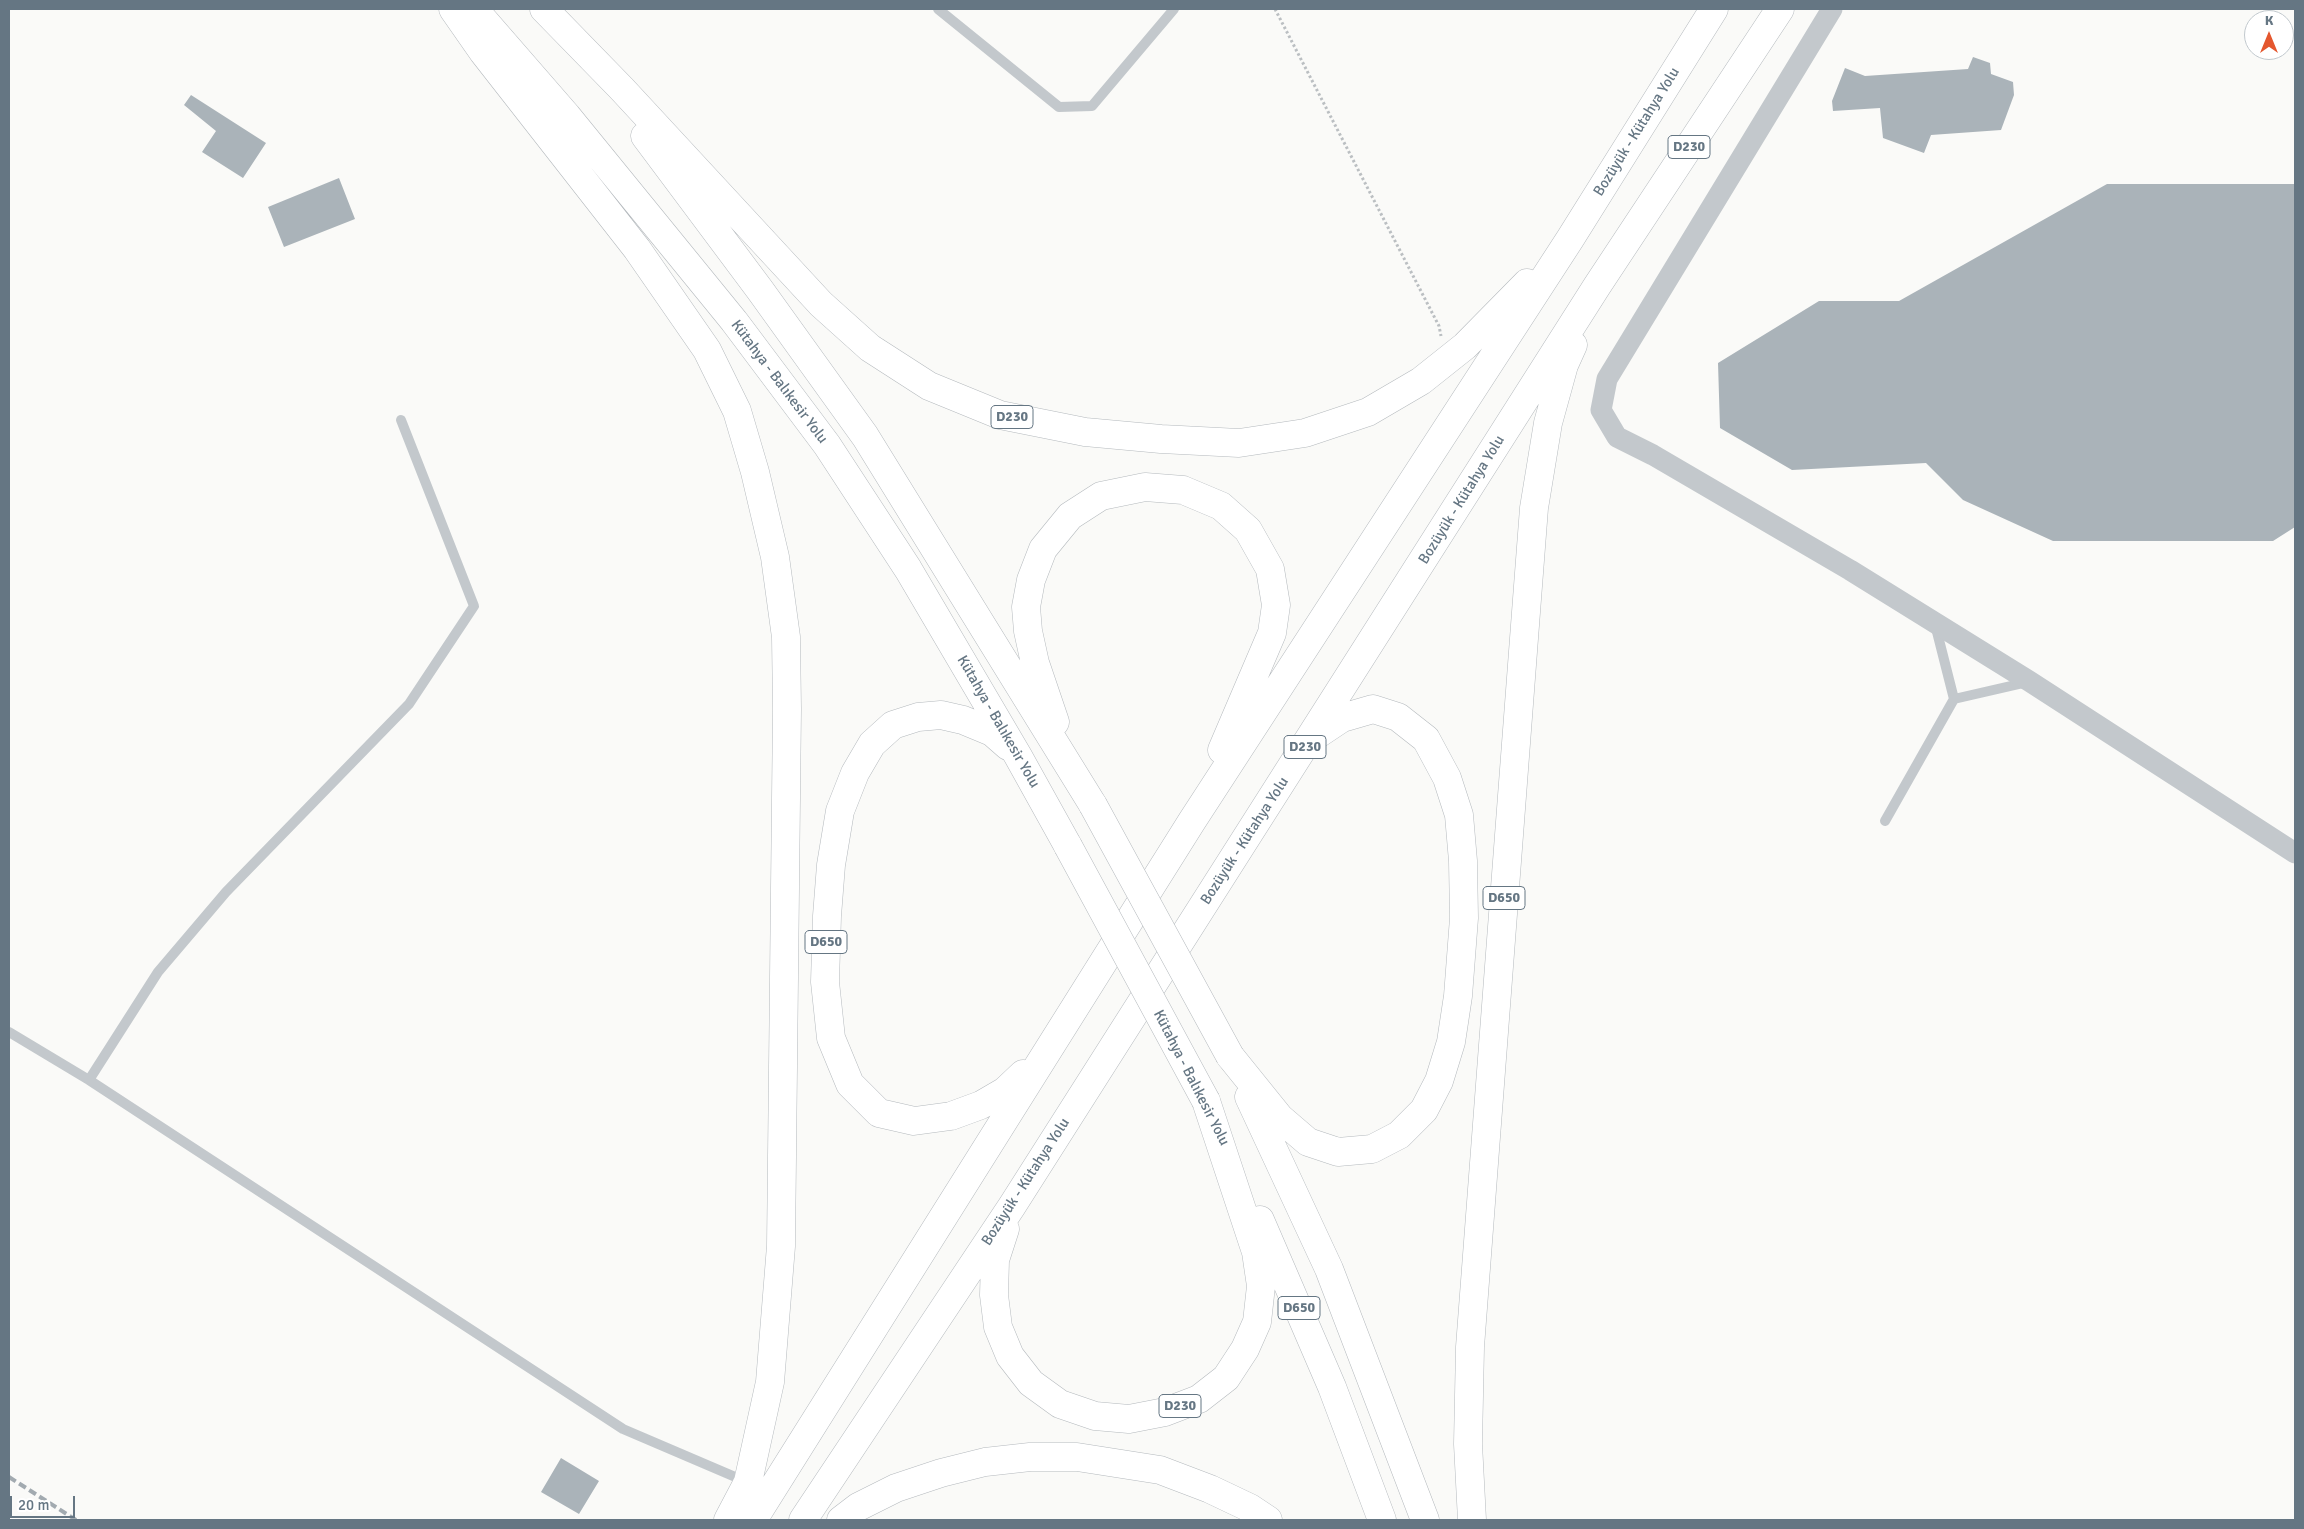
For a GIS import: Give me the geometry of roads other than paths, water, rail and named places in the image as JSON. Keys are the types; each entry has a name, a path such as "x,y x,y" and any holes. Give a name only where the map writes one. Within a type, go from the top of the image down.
{"highway":[{"path":"453,9 483,52 637,249 707,350 737,411 755,472 775,557 786,637 787,709 781,1246 770,1382 748,1482 728,1520"},
{"name":"Kütahya - Balıkesir Yolu","path":"474,9 567,116 734,321 827,445 908,569 1018,756 1206,1101 1296,1301 1332,1387 1382,1520"},
{"path":"534,9 650,142 865,436 1093,805 1230,1056 1329,1268 1425,1520"},
{"name":"D230","path":"544,9 622,89 821,304 870,348 929,386 1000,415 1085,432 1160,440 1238,443 1306,433 1368,412 1422,381 1465,346 1570,239"},
{"name":"Bozüyük - Kütahya Yolu","path":"753,1520 1192,821 1570,239 1714,9"},
{"name":"Bozüyük - Kütahya Yolu","path":"802,1520 1012,1206 1597,286 1780,9"},
{"name":"D650","path":"1472,1520 1468,1444 1470,1347 1534,508 1548,423 1564,365 1597,286"},
{"path":"1093,805 1052,716 1035,663 1028,631 1026,607 1031,580 1043,549 1070,516 1101,496 1145,487 1183,490 1221,506 1248,530 1270,569 1276,605 1272,634 1192,821"},
{"path":"1230,1056 1280,1118 1308,1142 1338,1152 1372,1149 1399,1135 1424,1110 1439,1081 1451,1042 1458,996 1464,918 1463,861 1459,815 1447,778 1426,740 1398,717 1373,709 1342,718 1310,739"},
{"name":"D650","path":"1018,756 992,732 963,720 941,716 918,717 894,726 872,744 855,773 840,811 829,890 825,982 831,1038 850,1084 879,1113 914,1121 952,1116 981,1105 1005,1091 1043,1056"},
{"name":"D230","path":"1012,1206 995,1260 994,1295 998,1327 1010,1356 1032,1383 1060,1404 1095,1416 1130,1418 1165,1412 1199,1399 1226,1378 1245,1350 1257,1322 1261,1286 1256,1252 1206,1101"},
{"path":"841,1520 858,1507 896,1488 941,1473 985,1462 1030,1457 1077,1457 1160,1470 1210,1489 1250,1508 1268,1520"}],"street":[{"path":"1832,9 1608,379 1601,410 1617,437 1653,455 1824,555 2029,682 2295,853"}],"lane":[{"path":"938,9 1059,107 1092,106 1174,9"},
{"path":"89,1080 158,972 226,892 409,704 474,606 401,420"},
{"path":"1885,821 1954,699 1934,623"},
{"path":"1954,699 2029,682"},
{"path":"9,1032 89,1080 623,1429 748,1482"}],"railway":[{"path":"9,1477 76,1520"}]}
